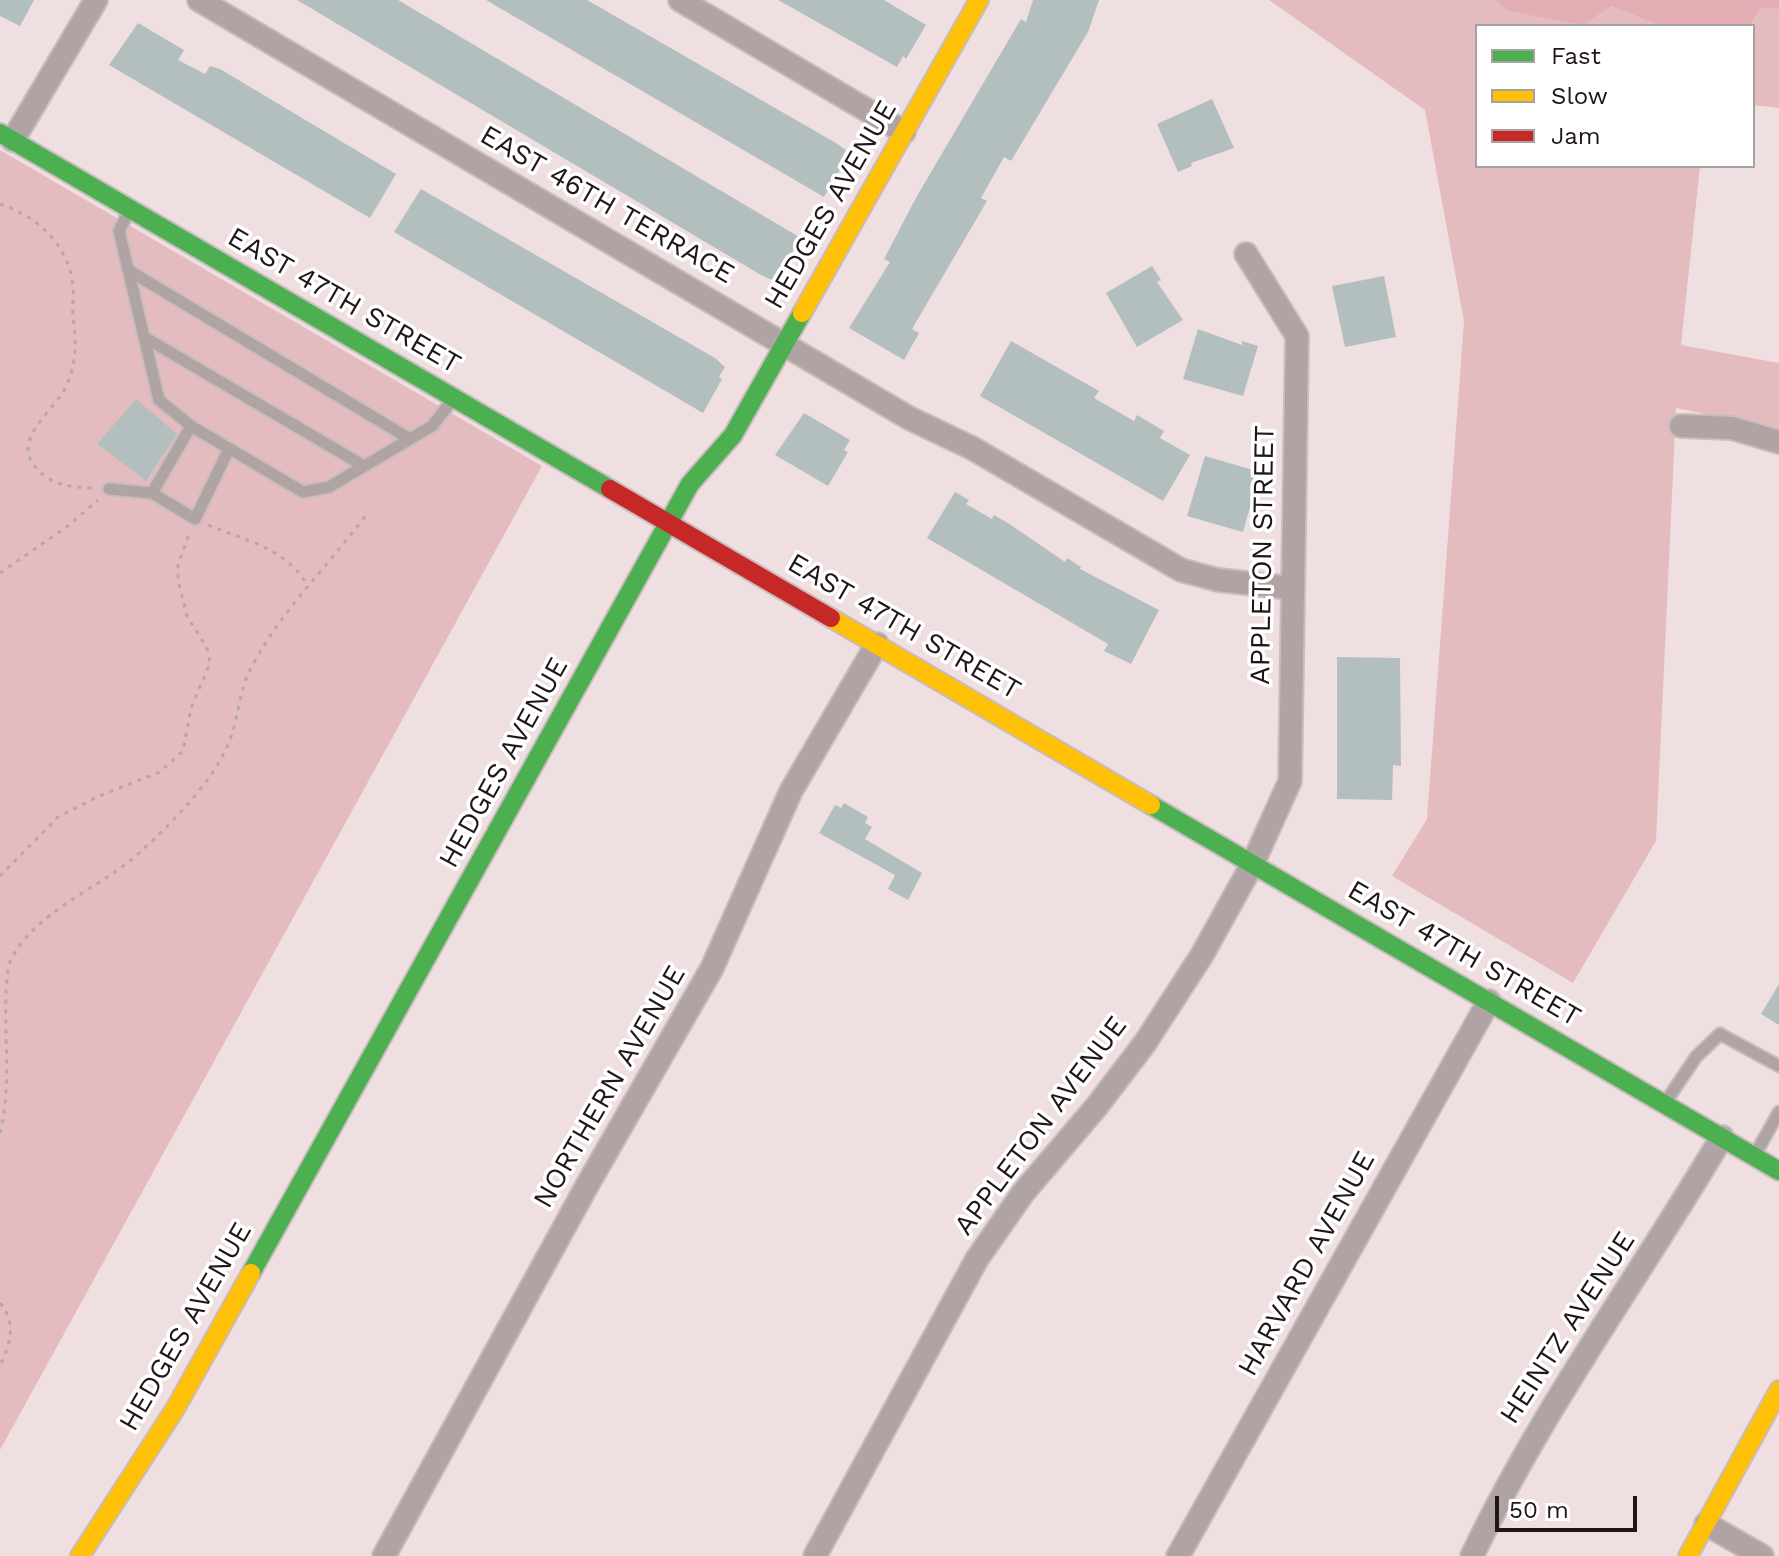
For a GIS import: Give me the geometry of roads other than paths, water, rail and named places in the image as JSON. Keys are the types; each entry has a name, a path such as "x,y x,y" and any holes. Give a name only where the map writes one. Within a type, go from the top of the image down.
{"main road":[{"name":"HEDGES AVENUE","path":"80,1556 175,1409 690,484 733,435 979,0"},
{"name":"EAST 47TH STREET","path":"6,136 1779,1171"},
{"path":"1688,1556 1779,1390"}],"street":[{"path":"6,136 96,0"},
{"name":"EAST 46TH TERRACE","path":"199,0 909,418 1028,479 1181,570 1218,580 1291,588"},
{"path":"680,0 904,132"},
{"name":"APPLETON STREET","path":"1246,254 1297,336 1290,781 1253,863"},
{"path":"1681,426 1732,428 1779,442"},
{"name":"NORTHERN AVENUE","path":"384,1556 589,1182 712,968 791,791 877,644"},
{"name":"APPLETON AVENUE","path":"815,1556 977,1259 1023,1193 1097,1106 1145,1043 1202,955 1253,863"},
{"name":"HARVARD AVENUE","path":"1178,1556 1489,1001"},
{"name":"HEINTZ AVENUE","path":"1472,1556 1532,1439 1664,1235 1722,1137"},
{"path":"1706,1524 1762,1556"}],"lane":[{"path":"130,208 119,231 159,400 191,426 229,449 303,492 329,487 432,426 454,397"},
{"path":"128,270 410,439"},
{"path":"144,337 364,466"},
{"path":"152,493 191,426"},
{"path":"109,489 152,493 195,519 229,449"},
{"path":"1665,1104 1696,1057 1720,1034 1779,1066"},
{"path":"1754,1156 1779,1112"}]}
